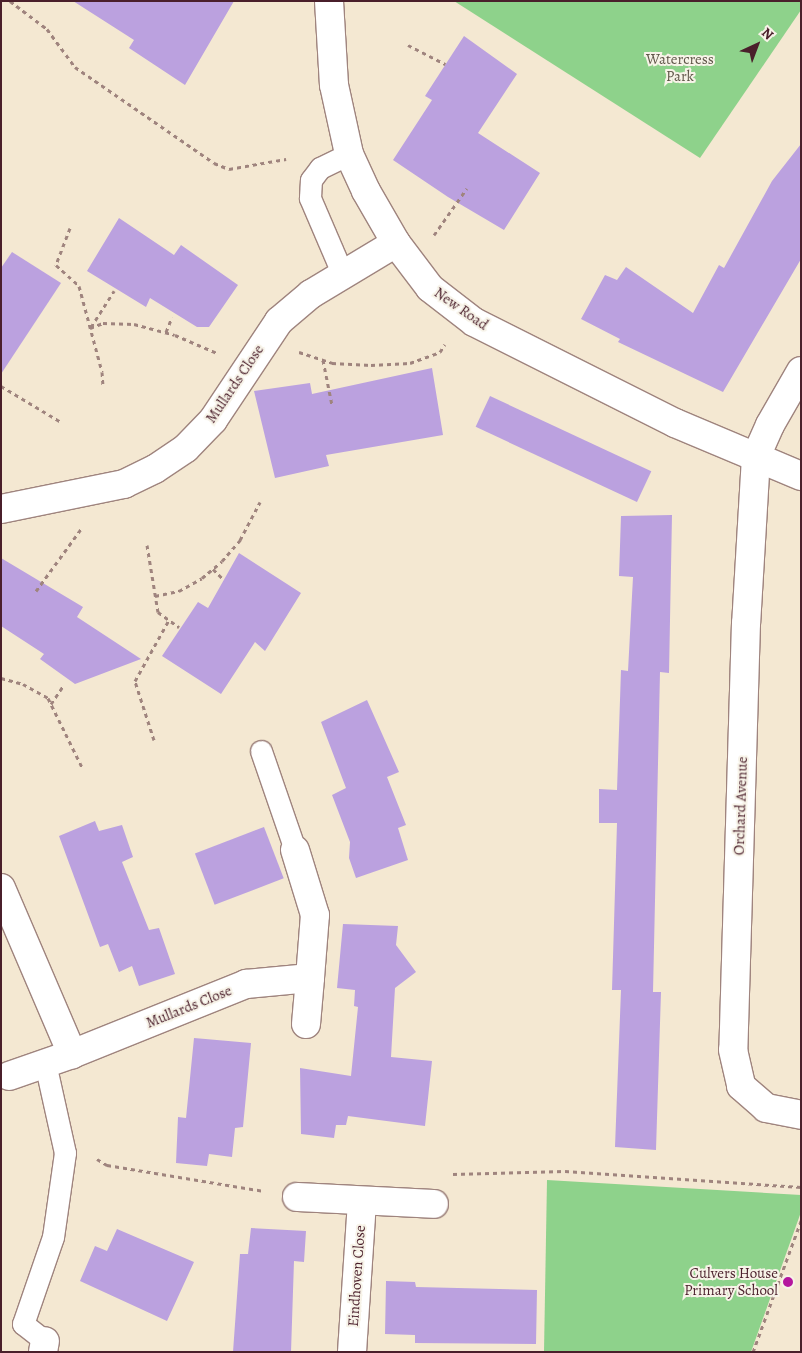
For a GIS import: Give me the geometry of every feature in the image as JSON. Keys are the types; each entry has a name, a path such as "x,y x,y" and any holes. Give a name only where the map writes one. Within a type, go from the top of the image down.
{"street":[{"name":"New Road","path":"330,1 334,85 349,154 366,191 396,243 430,288 474,322 675,423 801,476"},
{"name":"Mullards Close","path":"1,509 124,484 155,469 186,448 212,420 259,346 296,306 396,243"},
{"path":"756,457 770,425 801,371"},
{"name":"Orchard Avenue","path":"756,457 746,623 733,1050 741,1086 766,1108 801,1115"},
{"path":"295,850 315,915 306,1024"},
{"path":"1,888 72,1054"},
{"name":"Mullards Close","path":"9,1076 72,1054 246,984 310,978"},
{"path":"298,1197 434,1204"},
{"name":"Eindhoven Close","path":"352,1352 362,1201"}],"lane":[{"path":"343,275 310,198 311,180 320,168 349,154"},
{"path":"261,751 295,850"},
{"path":"44,1346 23,1324 53,1237 65,1153 45,1063"}],"path":[{"path":"10,1 46,29 75,66 214,163 228,170 294,157 320,168"},
{"path":"408,45 445,64"},
{"path":"412,266 467,188"},
{"path":"70,228 56,265 79,286 102,372 103,387"},
{"path":"90,328 114,291"},
{"path":"259,346 282,346 323,360 371,365 410,363 440,352 462,314"},
{"path":"166,332 172,317"},
{"path":"90,328 103,323 134,324 166,332 215,351 244,371"},
{"path":"323,360 332,405"},
{"path":"1,386 61,422"},
{"path":"155,596 179,591 213,568 240,540 260,502"},
{"path":"36,591 82,527"},
{"path":"147,545 158,612 179,627"},
{"path":"213,568 224,580"},
{"path":"154,740 135,681 169,620"},
{"path":"1,678 23,684 48,698 83,769"},
{"path":"51,704 64,686"},
{"path":"65,1153 89,1154 107,1165 298,1197"},
{"path":"434,1204 453,1174 565,1171 801,1187"},
{"path":"753,1352 801,1221"}],"green space":[{"name":"Watercress Park","path":"454,1 801,1 801,10 700,158"},
{"path":"547,1180 801,1195 801,1212 751,1352 544,1352"}],"building":[{"path":"73,1 234,1 185,85 129,48 134,40"},
{"path":"464,36 517,74 478,133 540,173 504,230 448,197 393,160 432,100 425,96"},
{"path":"801,144 801,259 723,392 618,342 620,339 581,319 605,275 617,280 626,267 693,313 719,265 724,268 772,181"},
{"path":"119,218 174,255 181,245 238,285 209,327 197,327 150,298 146,307 87,271"},
{"path":"12,252 61,283 1,374 1,268"},
{"path":"432,368 443,435 326,455 329,466 275,478 254,391 310,383 312,394"},
{"path":"490,396 651,471 637,502 476,427"},
{"path":"672,515 669,673 660,672 653,992 661,992 656,1150 615,1147 621,990 612,990 617,823 599,823 599,789 617,790 621,670 628,671 633,577 619,576 621,516"},
{"path":"239,553 301,593 265,651 255,642 221,694 162,656 198,602 208,608"},
{"path":"1,558 83,607 77,617 141,659 75,684 40,659 44,654 1,626"},
{"path":"367,700 399,772 387,777 406,825 398,828 408,860 356,878 349,858 350,842 332,795 346,788 321,722"},
{"path":"95,821 99,831 122,825 133,857 122,862 149,930 159,928 175,974 139,986 132,966 119,972 108,944 100,947 59,836"},
{"path":"264,827 284,878 215,905 195,854"},
{"path":"343,924 398,926 396,945 416,972 395,988 391,1057 432,1061 425,1126 348,1116 346,1125 336,1125 334,1138 301,1134 300,1068 351,1076 358,1007 354,1006 355,990 337,988"},
{"path":"194,1038 251,1043 243,1127 235,1128 232,1157 209,1154 207,1166 176,1163 178,1117 186,1118"},
{"path":"251,1228 306,1231 304,1262 294,1261 291,1352 233,1352 240,1254 248,1254"},
{"path":"117,1229 194,1262 167,1321 80,1281 95,1246 107,1251"},
{"path":"386,1281 415,1282 416,1287 537,1290 536,1344 415,1343 415,1335 385,1334"}],"place":[{"name":"Culvers House Primary School","path":"788,1282"}]}
